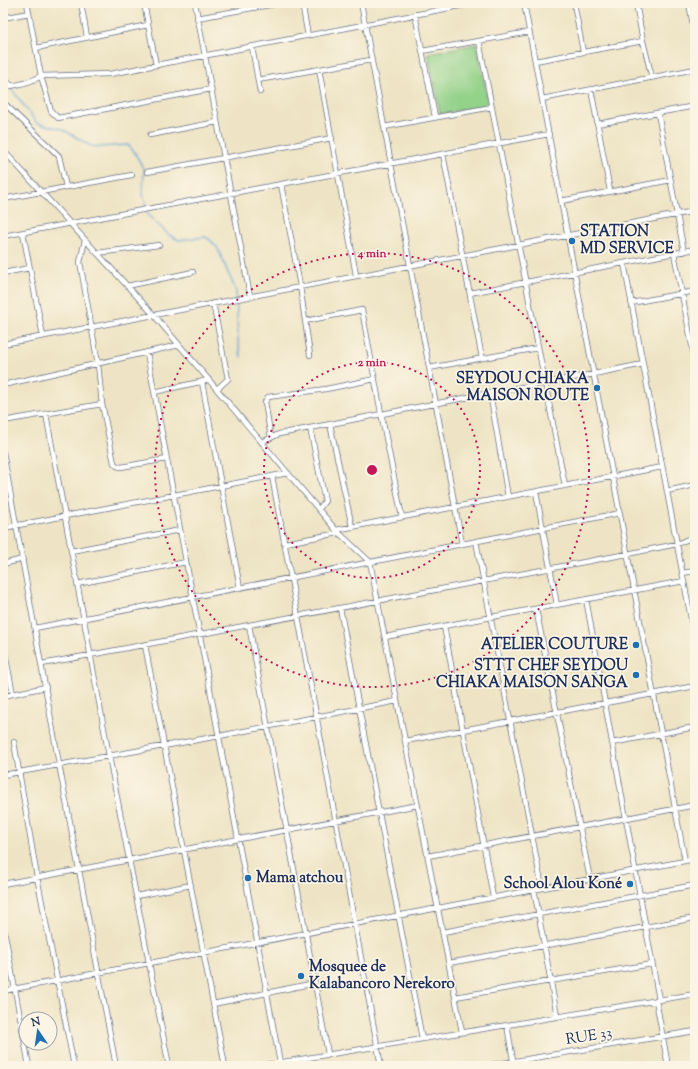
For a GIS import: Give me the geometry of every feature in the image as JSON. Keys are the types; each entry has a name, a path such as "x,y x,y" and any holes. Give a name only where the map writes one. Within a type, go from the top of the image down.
{"street":[{"path":"27,3 41,76 51,111 58,118 211,89"},
{"path":"81,3 87,37"},
{"path":"144,3 156,65"},
{"path":"194,3 250,296"},
{"path":"244,3 245,9"},
{"path":"197,18 280,3"},
{"path":"302,3 308,36"},
{"path":"360,3 462,544"},
{"path":"3,76 11,86 34,81 41,76 110,74 474,3"},
{"path":"524,3 685,861"},
{"path":"574,3 583,52"},
{"path":"636,3 652,78"},
{"path":"689,3 695,33"},
{"path":"3,18 29,13"},
{"path":"415,14 435,118"},
{"path":"36,48 148,25"},
{"path":"422,51 529,32"},
{"path":"479,41 565,486"},
{"path":"535,61 643,41"},
{"path":"252,47 260,92"},
{"path":"258,80 371,60"},
{"path":"319,69 356,275"},
{"path":"542,99 695,69"},
{"path":"591,89 610,191"},
{"path":"3,102 59,156 66,187"},
{"path":"597,124 695,106"},
{"path":"384,127 492,107"},
{"path":"658,113 684,252"},
{"path":"150,136 217,122"},
{"path":"3,236 549,134"},
{"path":"147,172 332,138"},
{"path":"3,150 153,314 338,532 370,562 462,1032"},
{"path":"443,154 482,358"},
{"path":"3,199 132,174"},
{"path":"561,200 671,180"},
{"path":"280,184 300,286 310,355"},
{"path":"3,344 695,211"},
{"path":"23,233 43,336"},
{"path":"85,240 80,262 98,364 102,404 114,463 115,465 121,467 167,459"},
{"path":"97,253 159,245"},
{"path":"470,293 695,250"},
{"path":"674,253 695,361"},
{"path":"624,263 682,573 693,613 695,640"},
{"path":"3,273 30,268"},
{"path":"127,286 192,272"},
{"path":"631,303 695,290"},
{"path":"213,303 228,379 217,389"},
{"path":"305,321 362,310 402,517"},
{"path":"689,328 695,327"},
{"path":"3,384 180,345"},
{"path":"429,368 538,348"},
{"path":"147,353 280,1062"},
{"path":"262,442 279,434 381,413 643,364"},
{"path":"271,438 265,402 268,397 326,389 375,379"},
{"path":"154,392 209,380"},
{"path":"202,382 240,588"},
{"path":"490,392 508,497"},
{"path":"3,421 102,404"},
{"path":"46,414 83,619 169,1066"},
{"path":"330,424 352,527"},
{"path":"310,428 325,502 319,509"},
{"path":"3,452 59,764 116,1066"},
{"path":"285,543 338,532 352,527 662,467"},
{"path":"3,528 288,472"},
{"path":"272,476 381,1066"},
{"path":"667,491 695,485"},
{"path":"3,490 9,489"},
{"path":"536,492 557,605"},
{"path":"35,628 620,513"},
{"path":"71,550 180,530"},
{"path":"42,664 627,554 677,544 695,536"},
{"path":"476,541 542,888"},
{"path":"3,564 23,560"},
{"path":"77,584 186,562"},
{"path":"682,573 695,570"},
{"path":"385,637 684,581"},
{"path":"586,599 646,927 662,1037 668,1066"},
{"path":"340,608 397,916 422,1039"},
{"path":"536,608 590,879"},
{"path":"249,625 328,1054"},
{"path":"444,626 494,897"},
{"path":"3,643 4,656 13,694"},
{"path":"145,645 225,1066"},
{"path":"405,741 695,686"},
{"path":"3,696 46,688"},
{"path":"3,775 268,727 397,701"},
{"path":"612,743 695,727"},
{"path":"14,742 37,877 74,1066"},
{"path":"3,884 418,805"},
{"path":"428,856 695,805"},
{"path":"3,990 695,859"},
{"path":"136,896 191,885"},
{"path":"443,932 695,885"},
{"path":"534,890 557,1016"},
{"path":"449,962 695,918"},
{"path":"3,924 16,988 29,1066"},
{"path":"455,997 652,964"},
{"path":"213,1004 315,983"},
{"path":"259,1066 695,994"},
{"path":"507,1025 514,1064"},
{"name":"RUE 33","path":"486,1066 514,1064 695,1031"},
{"path":"300,1059 302,1066"}],"green space":[{"path":"477,44 489,105 440,114 428,53"}],"waterway":[{"path":"3,80 6,83"},
{"path":"10,87 37,123 62,129 91,146 99,147 128,145 135,153 144,170 143,194 146,207"},
{"path":"147,211 148,215 169,235 179,240 205,237 217,247 236,291 238,340 241,357"}],"place":[{"name":"STATION MD SERVICE","path":"572,241"},
{"name":"SEYDOU CHIAKA MAISON ROUTE","path":"597,388"},
{"name":"ATELIER COUTURE","path":"636,645"},
{"name":"STTT CHEF SEYDOU CHIAKA MAISON SANGA","path":"636,675"},
{"name":"Mama atchou","path":"248,878"},
{"name":"School Alou Koné","path":"630,884"},
{"name":"Mosquee de Kalabancoro Nerekoro","path":"301,976"}]}
